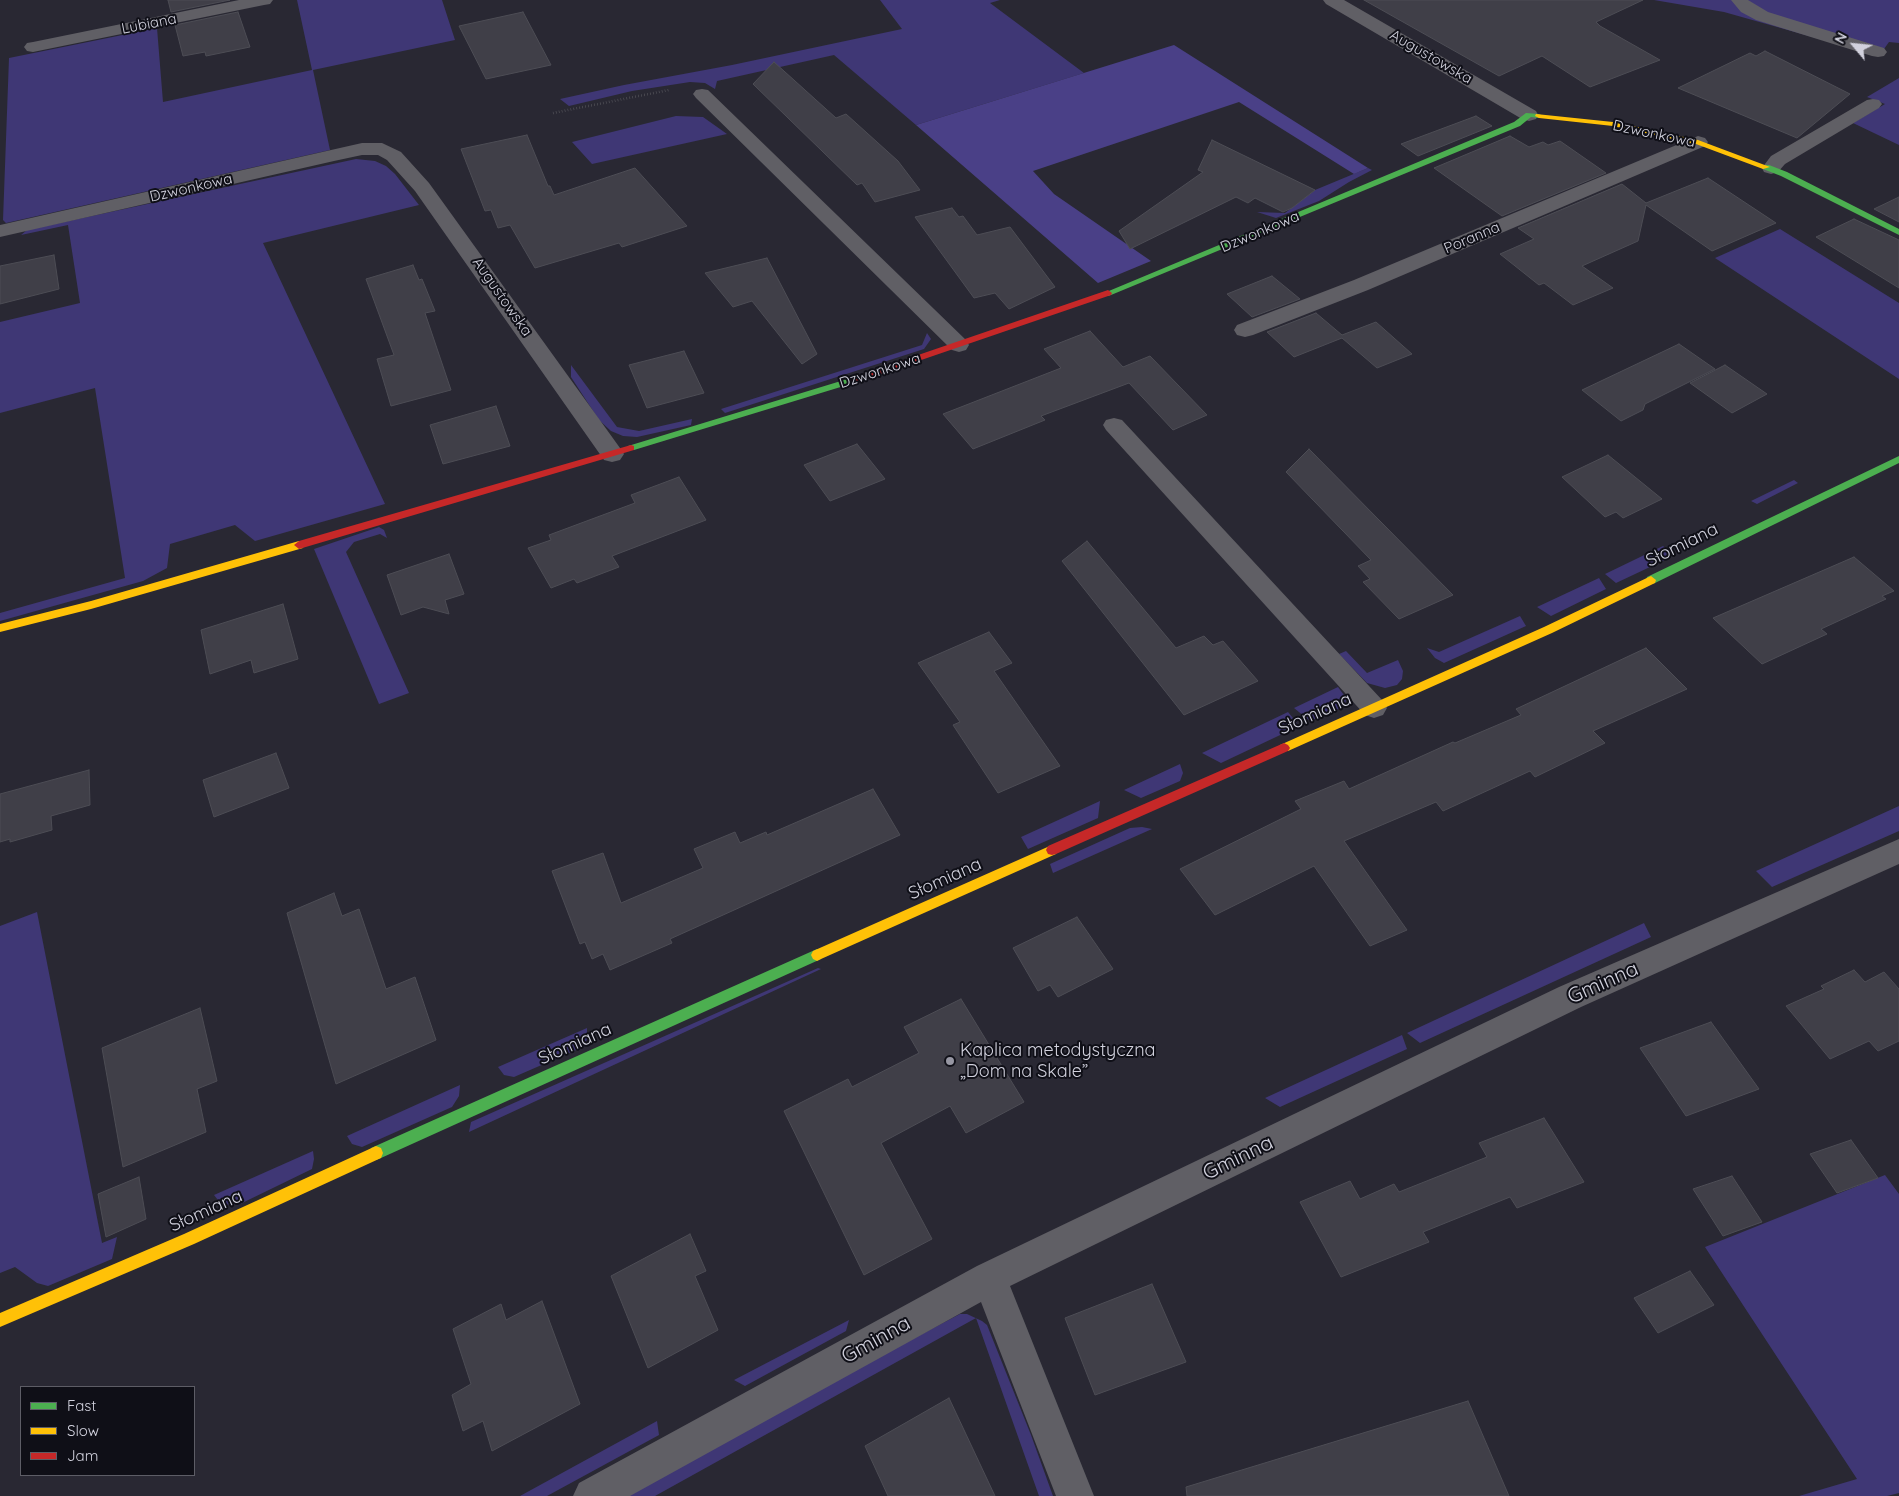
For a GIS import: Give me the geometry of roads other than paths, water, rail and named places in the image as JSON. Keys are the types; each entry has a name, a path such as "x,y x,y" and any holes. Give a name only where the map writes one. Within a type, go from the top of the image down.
{"street":[{"name":"Lubiana","path":"33,47 264,0"},
{"name":"Augustowska","path":"1332,0 1528,115"},
{"name":"Dzwonkowa","path":"0,628 91,605 612,454 782,403 959,344 1112,292 1184,264 1517,124 1528,115 1612,124 1698,142 1771,168 1899,232"},
{"name":"Poranna","path":"1245,330 1361,285 1698,142"},
{"name":"Dzwonkowa","path":"0,231 334,155 362,149 382,149"},
{"name":"Augustowska","path":"382,149 394,156 422,187 612,454"},
{"name":"Słomiana","path":"0,1320 189,1238 488,1101 1548,630 1899,459"},
{"name":"Gminna","path":"592,1496 989,1278 1570,997 1899,851"},
{"path":"989,1278 1075,1496"}],"lane":[{"path":"1739,0 1747,8 1762,16 1878,52"},
{"path":"702,94 959,344"},
{"path":"1771,168 1778,160 1872,104"},
{"path":"1114,425 1374,708"}],"place":[{"name":"Kaplica metodystyczna „Dom na Skale”","path":"950,1061"}]}
